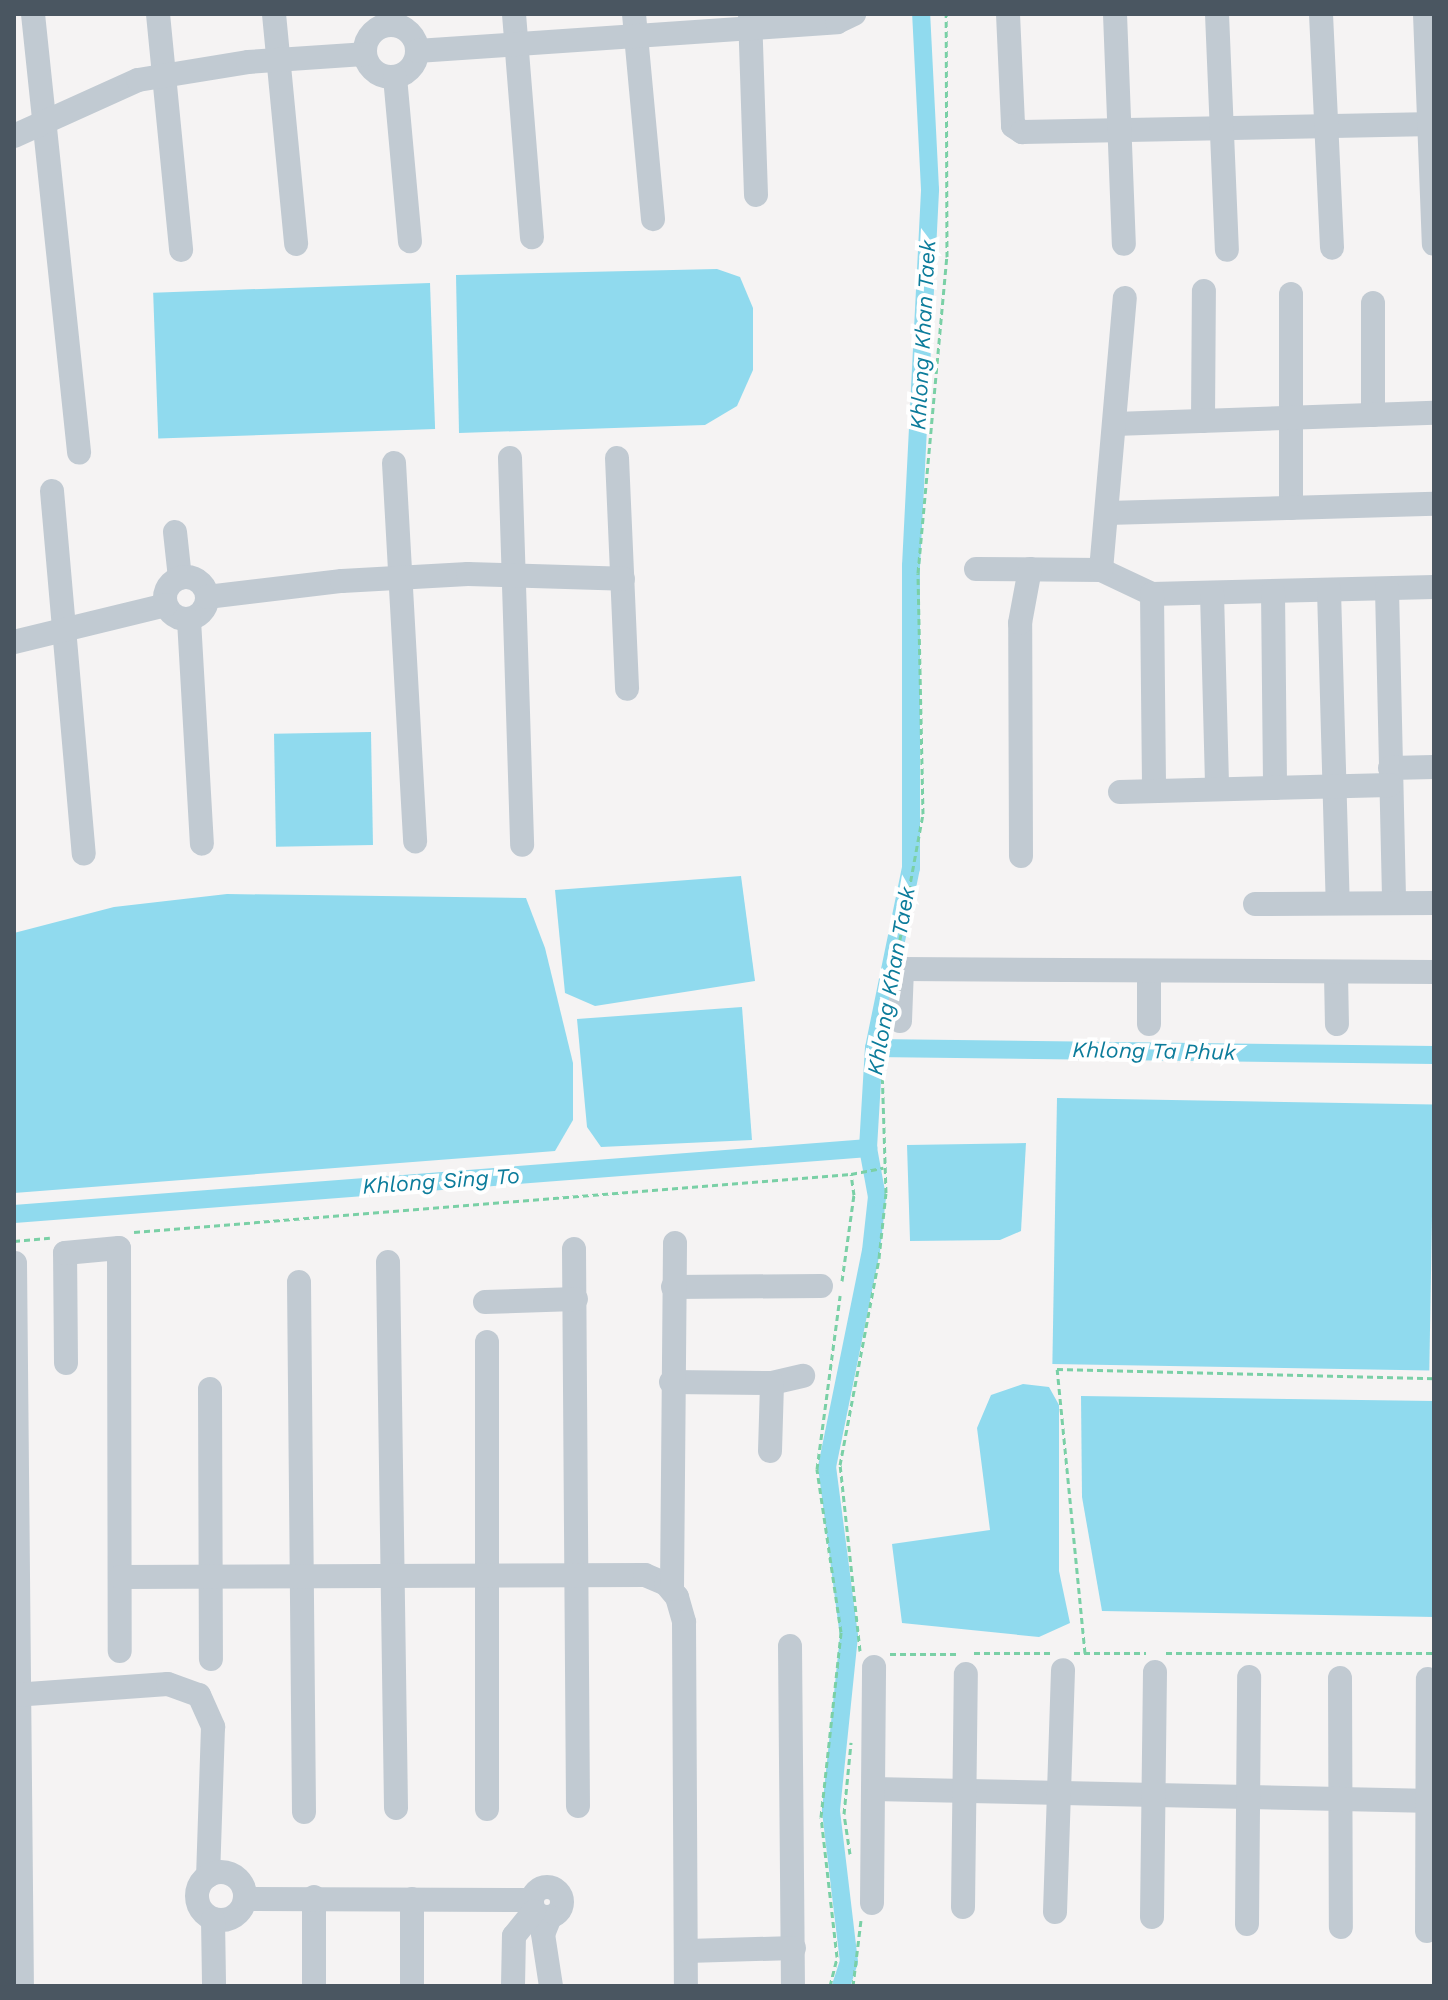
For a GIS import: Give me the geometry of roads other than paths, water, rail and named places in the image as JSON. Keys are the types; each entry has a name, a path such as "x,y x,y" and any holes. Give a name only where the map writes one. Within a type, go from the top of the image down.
{"street":[{"path":"33,14 79,453"},
{"path":"158,14 181,250"},
{"path":"274,14 296,244"},
{"path":"514,14 532,237"},
{"path":"417,51 516,43 635,24 837,22 854,14"},
{"path":"1008,14 1013,126 1035,134 1431,124"},
{"path":"1115,14 1124,244"},
{"path":"1217,14 1227,250"},
{"path":"1321,14 1332,248"},
{"path":"1425,14 1434,244"},
{"path":"387,19 405,28 417,51 411,68 395,77 379,74 364,54 367,38 387,19"},
{"path":"750,21 756,195"},
{"path":"635,24 653,219"},
{"path":"14,136 138,80 278,60 364,54"},
{"path":"395,77 410,241"},
{"path":"1203,421 1204,291"},
{"path":"1291,294 1291,508"},
{"path":"1101,570 1125,298"},
{"path":"1373,303 1373,415"},
{"path":"1115,424 1434,413"},
{"path":"510,458 522,845"},
{"path":"617,458 627,689"},
{"path":"394,463 415,841"},
{"path":"52,491 84,854"},
{"path":"1107,513 1434,504"},
{"path":"175,532 180,578"},
{"path":"976,569 1101,570 1152,594 1434,587"},
{"path":"1021,856 1020,623 1030,569"},
{"path":"207,597 401,578 514,576 623,579"},
{"path":"180,578 200,582 207,597 201,614 189,620 175,616 166,605 169,585 180,578"},
{"path":"1387,589 1394,903"},
{"path":"1329,590 1338,903"},
{"path":"1273,592 1275,788"},
{"path":"1212,593 1217,789"},
{"path":"1152,594 1154,791"},
{"path":"14,642 166,605"},
{"path":"189,620 202,844"},
{"path":"1120,792 1334,786 1434,767"},
{"path":"1255,904 1434,903"},
{"path":"891,1026 902,969 1336,974 1434,972"},
{"path":"1149,971 1149,1024"},
{"path":"1336,974 1337,1024"},
{"path":"675,1243 671,1382 672,1589 684,1622 686,1986"},
{"path":"66,1363 65,1253 119,1248 120,1651"},
{"path":"574,1249 579,1575 578,1806"},
{"path":"15,1252 22,1986"},
{"path":"388,1262 396,1576 396,1808"},
{"path":"299,1282 304,1812"},
{"path":"673,1287 821,1286"},
{"path":"485,1302 576,1299"},
{"path":"487,1342 487,1809"},
{"path":"671,1382 772,1383 803,1376"},
{"path":"770,1451 772,1383"},
{"path":"210,1389 211,1659"},
{"path":"120,1577 645,1575 672,1589"},
{"path":"790,1646 793,1986"},
{"path":"865,1904 873,1789 866,1667"},
{"path":"1055,1912 1063,1670"},
{"path":"1152,1917 1155,1672"},
{"path":"963,1907 966,1674"},
{"path":"1247,1924 1249,1677"},
{"path":"1340,1678 1341,1927"},
{"path":"1427,1931 1431,1801 1428,1679"},
{"path":"18,1695 168,1684 199,1695 213,1727 208,1876 197,1895 202,1911 213,1919 232,1918 245,1899"},
{"path":"873,1789 1431,1801"},
{"path":"208,1876 222,1872 236,1877 245,1899"},
{"path":"314,1897 314,1986"},
{"path":"245,1899 412,1899 539,1909"},
{"path":"412,1899 412,1986"},
{"path":"513,1986 514,1936 539,1909"},
{"path":"539,1909 551,1986"},
{"path":"213,1919 214,1986"},
{"path":"687,1951 794,1948"}],"water":[{"path":"717,269 740,277 753,308 753,370 737,406 705,425 459,433 456,275"},
{"path":"430,283 435,429 158,439 153,293"},
{"path":"371,732 373,845 276,847 274,734"},
{"path":"741,876 755,981 595,1006 565,993 555,890"},
{"path":"227,894 526,898 545,948 573,1063 573,1120 555,1151 14,1193 14,933 114,907"},
{"path":"742,1007 752,1140 601,1147 587,1127 577,1019"},
{"path":"1057,1098 1434,1105 1429,1371 1052,1364"},
{"path":"1026,1143 1021,1231 1000,1240 910,1241 907,1145"},
{"path":"1023,1384 1049,1387 1059,1405 1059,1571 1070,1623 1039,1637 902,1623 892,1544 990,1530 977,1428 991,1395"},
{"path":"1081,1396 1434,1401 1434,1617 1102,1611 1082,1497"}],"waterway":[{"name":"Khlong Khan Taek","path":"841,1986 849,1962 831,1810 849,1636 827,1467 871,1251 877,1197 868,1148 874,1048 911,868 911,566 930,189 921,14"},
{"name":"Khlong Ta Phuk","path":"874,1048 1434,1055"},
{"name":"Khlong Sing To","path":"14,1214 868,1148"}]}
